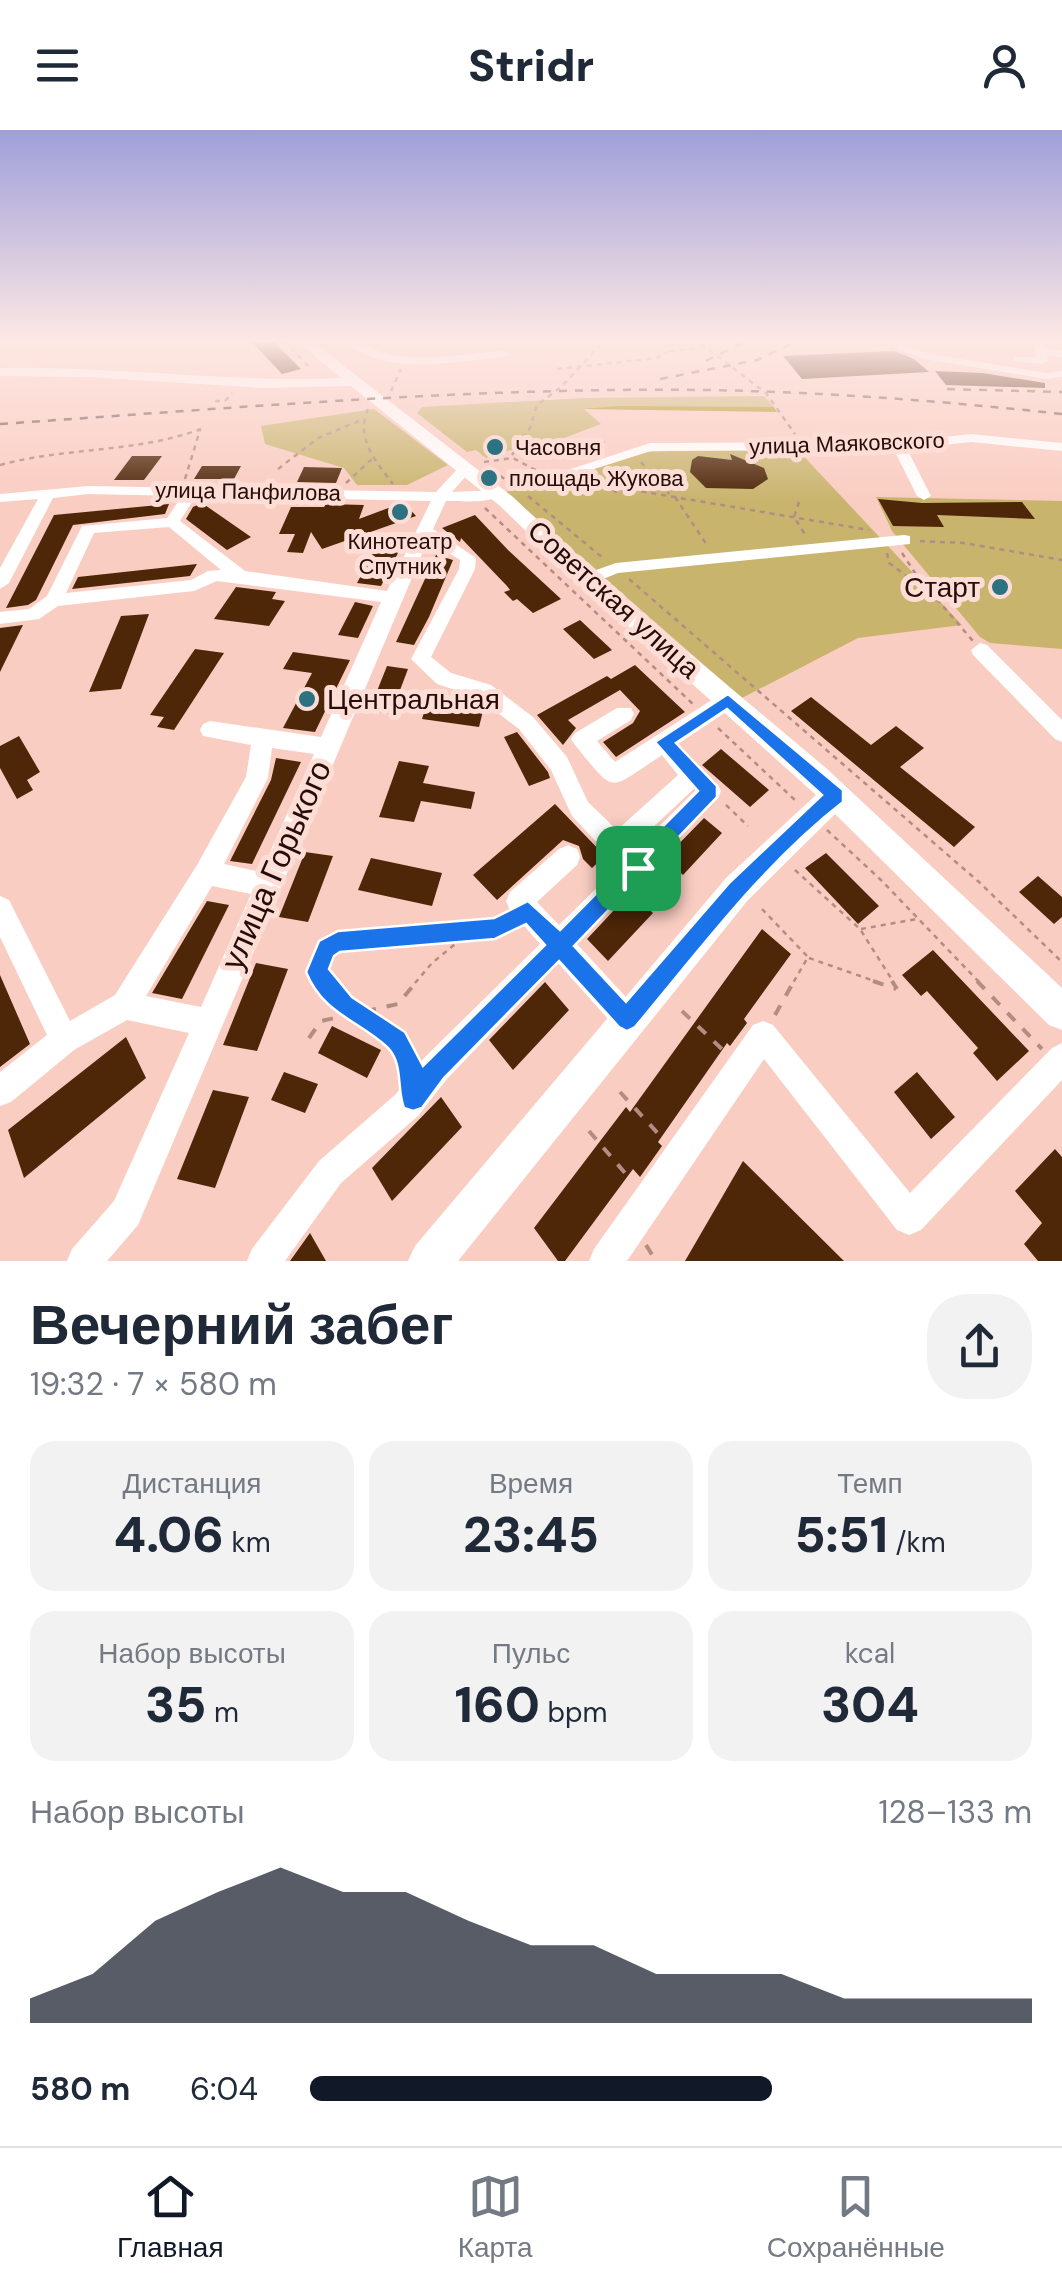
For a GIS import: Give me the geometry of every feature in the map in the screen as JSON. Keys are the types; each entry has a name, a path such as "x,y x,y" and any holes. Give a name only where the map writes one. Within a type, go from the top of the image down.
{"main road":[{"name":"Советская улица","path":"368,394 475,466 716,708 1062,1012"},
{"path":"430,1261 737,889 824,806"}],"street":[{"name":"улица Маяковского","path":"504,493 632,451 670,446 899,446 971,438 1062,447"},
{"path":"899,446 924,496"},
{"name":"улица Горького","path":"84,1261 126,1213 392,598 442,494 475,466"},
{"path":"154,478 178,478 182,488 172,522"},
{"name":"улица Панфилова","path":"0,498 182,488 504,493"},
{"path":"1,579 48,494"},
{"path":"0,618 33,615 54,600 88,529 172,522 240,576"},
{"path":"425,531 468,558 467,569 421,659 444,679 484,691 526,723 559,764 580,810 638,868"},
{"path":"588,579 616,568 896,540"},
{"path":"54,600 194,585 214,575 240,576 310,594 392,598"},
{"path":"980,650 1062,733"},
{"path":"1028,696 1062,704"},
{"path":"624,714 582,739 613,774 716,708"},
{"path":"210,730 328,747"},
{"path":"0,1091 64,1040 125,1005 206,874 257,778 263,737"},
{"path":"664,742 710,791"},
{"path":"616,846 710,791"},
{"path":"264,1261 330,1172 413,1099 435,1070 710,791"},
{"path":"568,857 518,901 627,1019"},
{"path":"206,874 267,885"},
{"path":"0,909 64,1040"},
{"path":"125,1005 208,1023"},
{"path":"606,1261 762,1035 909,1218 1059,1061"}],"path":[{"path":"384,394 375,399 360,421 361,436 400,493"},
{"path":"512,455 530,428 538,404 552,394"},
{"path":"766,394 777,404 787,425 812,447"},
{"path":"278,469 318,438 360,421"},
{"path":"0,465 45,454 131,447 201,429 182,488"},
{"path":"522,458 572,440 611,437"},
{"path":"594,457 602,440"},
{"path":"591,441 592,445 600,445"},
{"path":"632,451 672,496 716,557"},
{"path":"475,466 512,455 552,478 614,482 633,490 878,532 896,540 964,544 1062,560"},
{"path":"336,492 374,457"},
{"path":"604,484 621,493 633,490"},
{"path":"504,493 616,568 979,882 1062,962"},
{"path":"504,493 716,708 824,806 918,918 1059,1061"},
{"path":"794,517 799,502"},
{"path":"794,517 813,547"},
{"path":"896,540 889,563 920,580"},
{"path":"896,540 920,580 941,599 980,650"},
{"path":"710,791 748,826"},
{"path":"762,909 808,958 898,989 860,930 795,870"},
{"path":"413,1099 411,1067 397,1040 344,1006 317,972 326,948 338,942 495,929 528,912"},
{"path":"860,930 918,918"},
{"path":"309,1038 321,1021 354,1012 376,1012 398,1004 432,963 472,931"},
{"path":"762,1035 808,958"},
{"path":"682,1011 740,1067"},
{"path":"620,1092 679,1155"},
{"path":"589,1130 648,1200"}],"shaded area":[{"path":"764,396 774,407 584,409 601,424 524,453 511,450 486,458 476,450 467,452 417,413 422,407 584,398"},
{"path":"774,407 777,412 582,409"},
{"path":"374,409 448,465 407,485 357,485 344,468 265,444 261,426"},
{"path":"795,447 962,625 858,638 742,698 506,492 642,452"},
{"name":"Старт","path":"876,497 1062,501 1062,649 990,643 980,637 892,531"}],"building":[{"path":"730,454 764,468 768,479 753,489 706,488 690,472 692,460 698,456 732,460"},
{"path":"132,456 162,456 144,480 114,480"},
{"path":"202,466 241,466 234,479 194,479"},
{"path":"304,467 342,468 336,483 297,482"},
{"path":"878,499 922,503 1022,502 1035,519 937,515 944,527 893,526"},
{"path":"202,503 251,537 227,550 186,519 193,507"},
{"path":"169,504 165,514 73,525 36,600 6,608 54,515"},
{"path":"399,504 405,504 416,516 322,549 311,532 303,553 287,552 295,534 279,534 291,507 364,505 359,519"},
{"path":"475,515 561,599 533,613 504,592 510,590 461,538 460,542 442,528"},
{"path":"377,546 400,549 381,586 357,583"},
{"path":"436,555 453,560 429,617 414,645 396,642"},
{"path":"197,564 190,576 72,589 78,577"},
{"path":"236,587 276,592 272,599 285,601 269,626 214,619"},
{"path":"355,602 373,606 358,638 338,635"},
{"path":"149,614 121,689 89,692 121,616"},
{"path":"580,620 612,650 594,659 563,629"},
{"path":"23,625 21,629 0,672 0,628"},
{"path":"195,649 224,653 174,730 157,727 164,717 150,715"},
{"path":"293,652 350,660 315,732 283,728 312,673 283,669"},
{"path":"635,665 685,712 616,757 603,742 633,723 640,711 620,690 568,720 576,728 563,745 537,715 607,676 611,679"},
{"path":"387,666 408,669 391,714 369,711"},
{"path":"429,697 480,704 484,707 479,727 422,719"},
{"path":"811,697 871,745 896,726 924,748 900,767 975,827 954,847 791,711"},
{"path":"517,732 550,778 529,786 504,737"},
{"path":"19,736 40,772 27,780 33,790 17,799 0,768 0,746"},
{"path":"721,749 769,790 750,807 702,765"},
{"path":"276,758 301,762 252,864 230,861 271,780"},
{"path":"399,761 429,766 423,783 475,792 471,809 421,801 414,822 379,817"},
{"path":"555,804 605,856 592,868 583,859 579,846 563,840 497,900 473,875"},
{"path":"704,818 722,833 683,875 665,858"},
{"path":"305,852 333,856 308,922 279,917"},
{"path":"826,853 879,906 858,924 805,868"},
{"path":"371,858 442,873 432,906 358,890"},
{"path":"1038,876 1062,897 1062,917 1054,924 1019,892"},
{"path":"631,892 653,913 608,961 587,939"},
{"path":"207,901 229,905 182,999 152,993"},
{"path":"762,929 791,954 744,1019 747,1023 730,1046 727,1043 658,1142 662,1146 640,1177 633,1169 565,1261 558,1261 534,1228 626,1107 630,1112"},
{"path":"933,950 1029,1051 997,1081 973,1053 978,1048 927,991 921,996 902,975"},
{"path":"256,963 288,969 257,1051 223,1045"},
{"path":"0,975 30,1044 0,1067"},
{"path":"545,982 569,1010 513,1070 489,1040"},
{"path":"332,1026 381,1050 367,1078 318,1053"},
{"path":"126,1037 146,1078 24,1178 8,1130"},
{"path":"284,1072 318,1084 305,1113 271,1100"},
{"path":"917,1072 955,1117 931,1139 894,1092"},
{"path":"213,1090 249,1097 215,1188 177,1179"},
{"path":"441,1097 462,1127 392,1201 372,1168"},
{"path":"1055,1149 1062,1157 1062,1261 1038,1261 1024,1244 1042,1223 1015,1191"},
{"path":"743,1161 844,1261 685,1261"},
{"path":"310,1233 326,1261 290,1261"}],"railway":[{"path":"0,424 490,394"},
{"path":"807,394 1062,414"}],"place":[{"name":"Часовня","path":"495,447"},
{"name":"площадь Жукова","path":"489,478"},
{"name":"Кинотеатр Спутник","path":"400,512"},
{"name":"Старт","path":"1000,587"},
{"name":"Центральная","path":"307,699"}],"route":[{"path":"638,868 560,946 528,912 495,929 338,942 326,948 317,972 344,1006 397,1040 411,1067 413,1099 435,1070 560,946 627,1019 737,889 811,815 836,796 728,700 664,742 710,791 638,868"}]}
